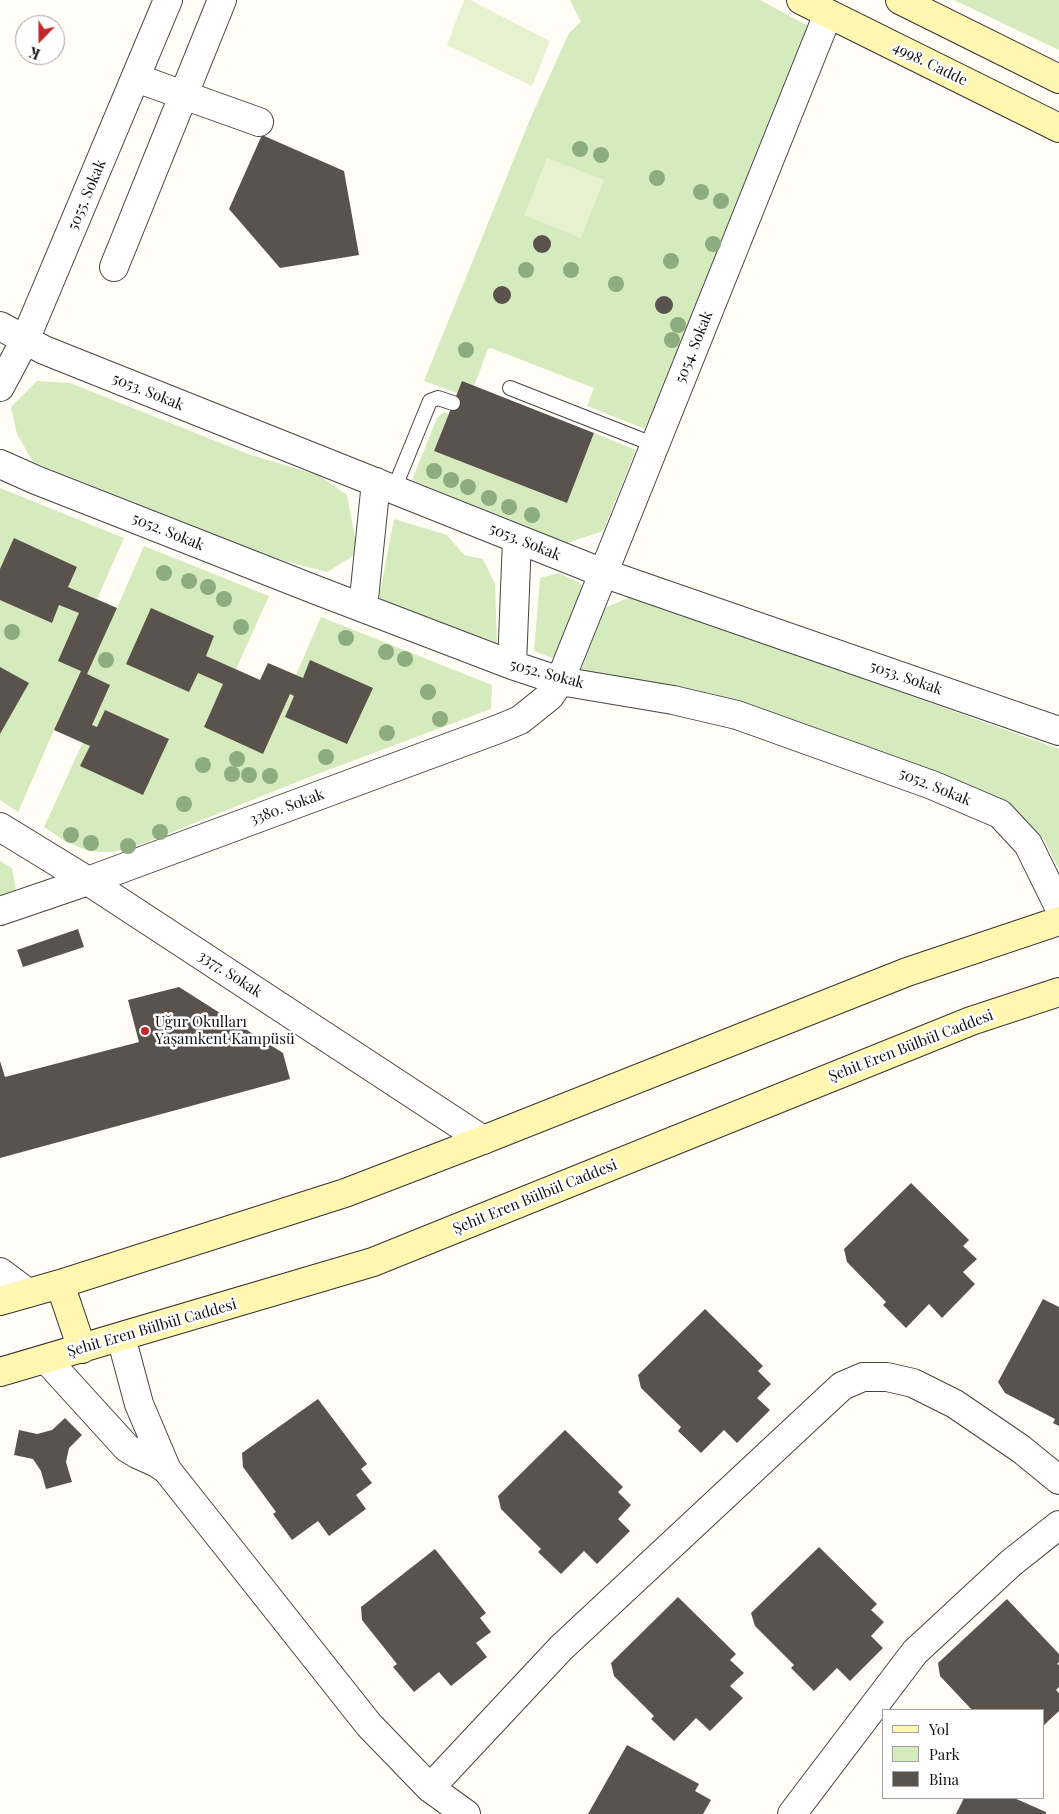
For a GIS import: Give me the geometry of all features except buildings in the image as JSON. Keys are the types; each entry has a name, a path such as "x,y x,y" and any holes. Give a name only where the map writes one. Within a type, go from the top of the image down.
{"main road":[{"name":"4998. Cadde","path":"801,0 828,7 1059,128"},
{"path":"900,0 1059,79"},
{"path":"0,1301 60,1284 346,1193 907,972 1059,921"},
{"name":"Şehit Eren Bülbül Caddesi","path":"0,1372 373,1262 971,1020 1059,992"},
{"path":"60,1284 82,1349"}],"street":[{"name":"5055. Sokak","path":"0,387 25,340 168,0"},
{"path":"114,267 222,0"},
{"name":"5054. Sokak","path":"560,681 828,7"},
{"path":"136,78 259,122"},
{"name":"5053. Sokak","path":"0,326 44,350 603,573 1059,731"},
{"name":"5052. Sokak","path":"0,464 36,480 512,665 560,681 672,700 737,715 932,784 1000,814 1028,844 1059,906"},
{"path":"363,608 385,486"},
{"path":"512,665 518,539"},
{"name":"3380. Sokak","path":"0,911 88,882 501,728 520,720 538,707 550,696 560,681"},
{"name":"3377. Sokak","path":"0,827 88,882 484,1140"},
{"path":"0,1272 28,1293"},
{"path":"121,1337 139,1404 166,1470"},
{"path":"46,1359 127,1448 157,1463 166,1470 369,1725 430,1788 466,1814"},
{"path":"430,1788 561,1648 842,1386 863,1377 887,1377 913,1383 955,1404 1021,1449 1059,1480"},
{"path":"792,1814 914,1652 1011,1563 1059,1525"}],"lane":[{"path":"510,388 655,445"},
{"path":"385,486 430,401 438,398 453,404"}],"green space":[{"path":"464,0 470,0 550,41 532,86 447,45"},
{"path":"570,0 760,0 812,28 645,429 587,406 594,388 491,348 488,349 474,386 462,381 457,393 424,381 531,117 569,33 581,22"},
{"path":"954,0 1059,0 1059,50"},
{"path":"547,158 604,180 581,238 524,215"},
{"path":"37,381 70,383 248,454 318,475 347,495 358,553 327,572 277,559 33,462 17,434 11,407"},
{"path":"444,412 449,414 434,451 567,503 594,433 636,450 603,531 567,543 412,480 437,418"},
{"path":"0,488 124,538 97,599 117,608 144,546 269,596 236,669 260,680 268,663 296,675 321,617 492,685 491,709 312,776 132,848 112,852 97,852 65,841 44,827 83,742 54,730 18,812 0,800"},
{"path":"394,519 447,535 464,555 483,559 495,584 497,643 387,604 379,597"},
{"path":"559,573 580,583 583,590 555,659 534,651 540,578"},
{"path":"632,596 1059,749 1059,865 1057,866 1043,838 985,798 580,673 605,608"},
{"path":"0,861 12,868 16,891 0,896"}],"place":[{"name":"Uğur Okulları Yaşamkent Kampüsü","path":"145,1031"}]}
